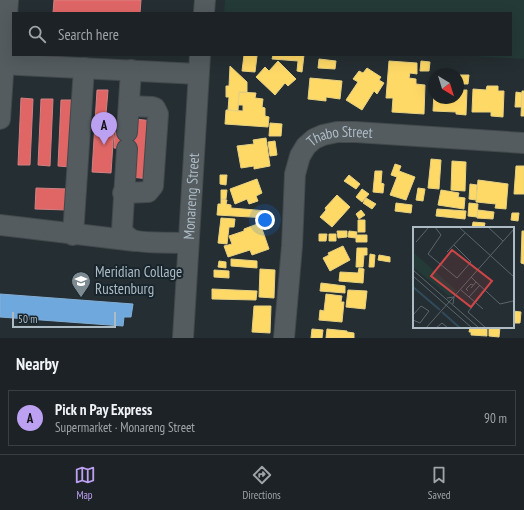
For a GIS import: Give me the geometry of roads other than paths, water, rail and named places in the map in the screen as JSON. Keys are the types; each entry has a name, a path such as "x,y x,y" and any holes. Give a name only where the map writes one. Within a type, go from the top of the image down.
{"street":[{"path":"0,119 2,64 8,0"},
{"path":"204,12 205,0"},
{"path":"2,64 131,70 199,64"},
{"name":"Monareng Street","path":"183,338 199,64"},
{"path":"73,235 84,68"},
{"path":"131,70 122,230 127,237 135,241"},
{"path":"123,193 148,192 153,186 158,114 155,108 152,107 130,106"},
{"name":"Thabo Street","path":"284,338 292,246 295,174 300,156 306,146 314,139 323,135 337,132 356,132 524,143"},
{"path":"0,225 73,235 135,241 188,243"}],"place":[{"name":"Pick n Pay Express","path":"104,145"},
{"name":"Meridian Collage Rustenburg","path":"81,298"}]}
